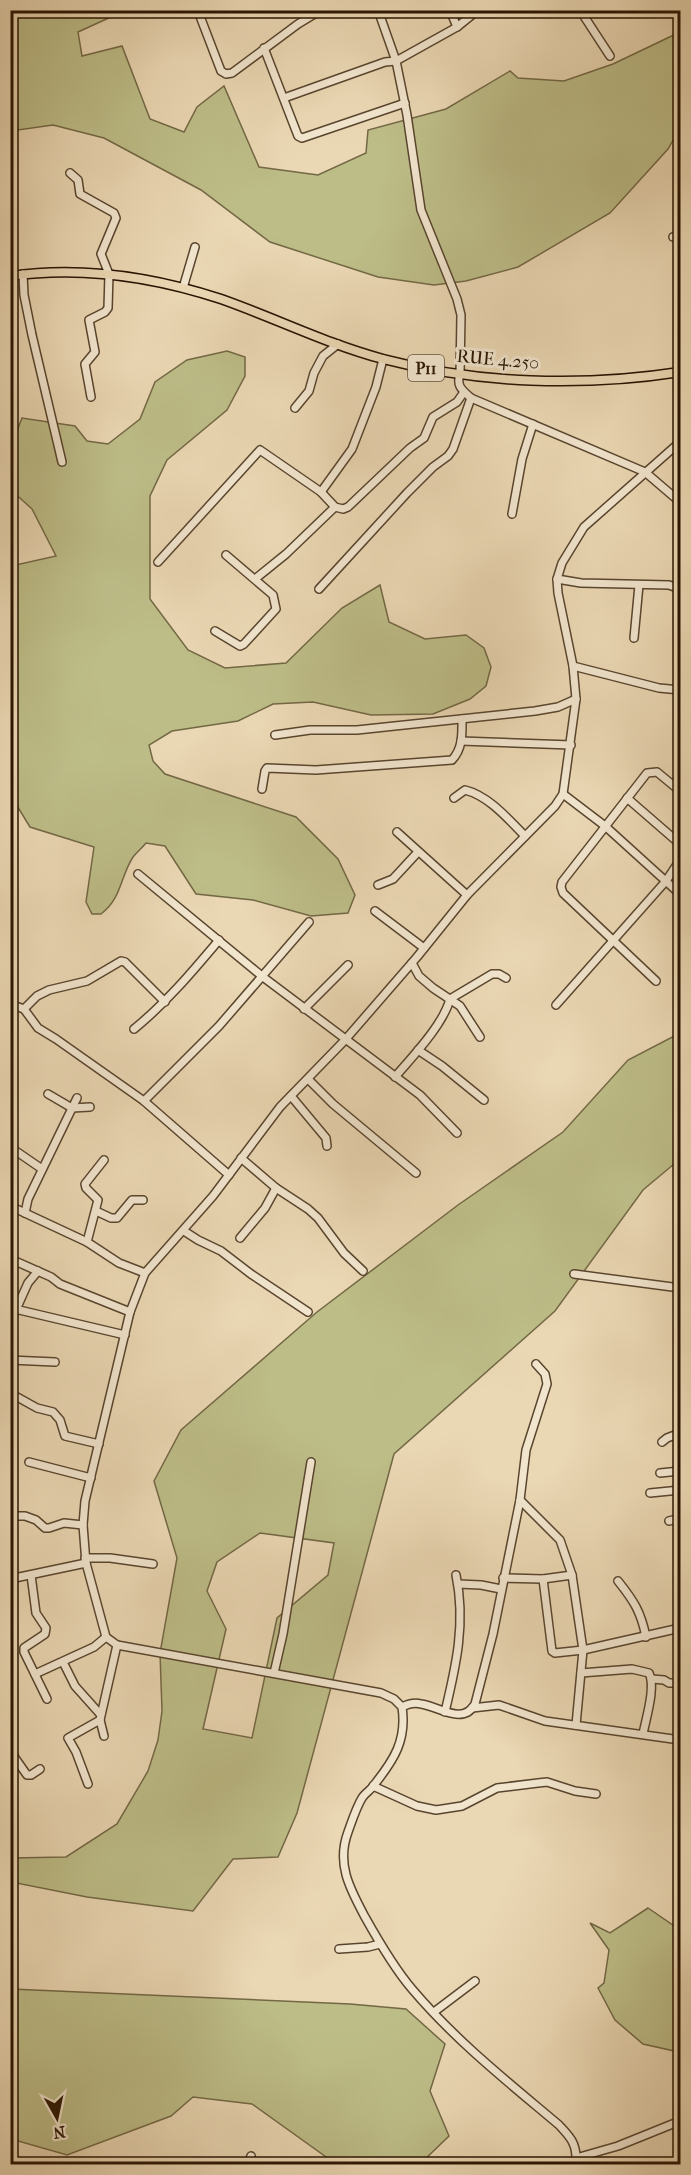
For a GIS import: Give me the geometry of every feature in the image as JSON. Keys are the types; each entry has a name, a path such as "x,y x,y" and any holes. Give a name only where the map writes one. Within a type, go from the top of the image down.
{"main road":[{"name":"P11","path":"10,276 58,272 109,274 183,288"},
{"name":"RUE 4.250","path":"183,288 383,359 460,374 542,381 628,378 681,372"}],"street":[{"path":"199,11 221,71 226,74 232,73 264,48 321,10"},
{"path":"378,10 396,61 405,103 421,210 457,299 461,315 460,374 457,381 459,387 471,398 645,471 681,502"},
{"path":"450,10 457,27"},
{"path":"284,98 385,62 396,61 457,27 478,10"},
{"path":"580,10 610,56"},
{"path":"264,48 298,136 302,138 405,103"},
{"path":"70,172 78,180 80,194 114,213 116,218 102,249 102,259 109,274 108,308 89,320 95,352 84,364 91,397"},
{"path":"183,288 195,247"},
{"path":"23,274 24,295 30,325 62,462"},
{"path":"295,408 309,392 314,373 323,356 338,344"},
{"path":"321,492 352,449 376,387 383,359"},
{"path":"158,562 260,450 321,492 335,507 343,509 348,507 410,448 420,442 433,417 456,402 464,392"},
{"path":"319,589 406,494 453,450 471,398"},
{"path":"512,514 522,459 533,424"},
{"path":"681,442 645,471 584,527 562,563 557,579 573,666 576,699 563,794 555,806 468,895 345,1040 263,1127 229,1175 145,1274 130,1312 91,1478 83,1524 86,1560 106,1637 117,1645 381,1693 394,1699 402,1707 403,1732 399,1747 374,1786 363,1797 348,1830 342,1854 346,1875 356,1901 380,1944 412,1989 460,2041 566,2133 576,2147 574,2161 678,2122 681,2130"},
{"path":"255,579 335,507"},
{"path":"215,631 240,646 276,609 273,595 226,555"},
{"path":"557,579 581,583 669,585 681,589"},
{"path":"634,638 639,585"},
{"path":"573,666 659,688 681,690"},
{"path":"275,735 310,730 357,730 535,711 558,707 576,699"},
{"path":"262,789 267,768 316,770 452,760 462,741 462,719"},
{"path":"462,741 571,744"},
{"path":"656,981 577,907 563,893 561,887 562,882 647,773 657,772 681,791"},
{"path":"454,798 465,790 471,791 494,805 525,836"},
{"path":"563,794 605,826 681,894"},
{"path":"627,798 681,844"},
{"path":"397,832 468,895"},
{"path":"378,885 393,879 418,852"},
{"path":"556,1005 666,881 681,860"},
{"path":"138,874 263,977 420,1095 457,1133"},
{"path":"375,911 424,948"},
{"path":"144,1101 219,1026 309,922"},
{"path":"134,1029 165,1002 219,940"},
{"path":"24,1009 30,1001 49,990 87,981 121,961 125,962 165,1002"},
{"path":"411,963 419,976 460,1006 480,1036"},
{"path":"304,1009 348,965"},
{"path":"395,1077 445,1012 450,999 492,974 499,974 506,978"},
{"path":"10,1004 24,1009 38,1028 144,1101 229,1175"},
{"path":"418,1050 458,1077 484,1100"},
{"path":"308,1079 333,1104 416,1173"},
{"path":"48,1094 72,1108 90,1107"},
{"path":"291,1096 326,1138 327,1146"},
{"path":"25,1213 28,1198 77,1098"},
{"path":"10,1147 42,1169"},
{"path":"241,1158 276,1188 318,1218 344,1253 363,1271"},
{"path":"87,1242 98,1200 85,1184 105,1160"},
{"path":"240,1238 265,1208 276,1188"},
{"path":"96,1211 114,1219 132,1200 143,1200"},
{"path":"10,1206 87,1242 119,1263 145,1274"},
{"path":"183,1231 221,1251 308,1312"},
{"path":"15,1261 38,1270 60,1284 130,1312"},
{"path":"10,1323 28,1283 38,1270"},
{"path":"574,1274 681,1288"},
{"path":"15,1309 125,1335"},
{"path":"10,1360 55,1362"},
{"path":"472,1708 486,1666 520,1500 526,1450 547,1384 544,1374 536,1364"},
{"path":"10,1393 37,1408 53,1412 60,1420 65,1436 99,1444"},
{"path":"662,1442 681,1433"},
{"path":"29,1462 91,1478"},
{"path":"274,1673 283,1634 310,1462"},
{"path":"660,1473 681,1471"},
{"path":"650,1493 681,1490"},
{"path":"520,1500 560,1539 572,1575 583,1650 576,1725"},
{"path":"10,1516 25,1516 36,1520 45,1528 63,1523 83,1524"},
{"path":"669,1521 681,1518"},
{"path":"10,1579 86,1560 110,1558 153,1564"},
{"path":"31,1575 36,1613 46,1628 45,1634 24,1648 47,1699"},
{"path":"445,1712 459,1653 460,1608 456,1575"},
{"path":"503,1578 543,1579 572,1575"},
{"path":"543,1579 552,1651 555,1653 583,1650 681,1628"},
{"path":"618,1581 642,1617 646,1637"},
{"path":"458,1584 501,1589"},
{"path":"35,1674 94,1647 106,1637"},
{"path":"104,1736 100,1717 117,1645"},
{"path":"63,1662 75,1686 100,1717"},
{"path":"581,1673 618,1670 644,1670 649,1673 652,1679 643,1734"},
{"path":"652,1679 681,1683"},
{"path":"402,1707 417,1703 456,1714 472,1708 499,1705 545,1721 681,1740"},
{"path":"88,1784 68,1738 100,1717"},
{"path":"10,1745 24,1773 31,1775 40,1769"},
{"path":"374,1786 417,1806 436,1810 462,1806 497,1788 538,1783 548,1782 575,1791 596,1794"},
{"path":"681,1843 681,1851"},
{"path":"339,1949 380,1944"},
{"path":"434,2012 475,1981"},
{"path":"248,2164 251,2156"}],"green space":[{"path":"11,11 112,11 113,16 78,32 82,56 122,46 150,119 184,132 197,107 224,86 259,167 318,175 366,153 368,130 446,109 510,71 518,78 564,81 613,64 680,32 680,128 668,149 610,213 518,267 466,281 434,285 378,277 270,242 201,190 104,138 53,125 11,131"},
{"path":"227,351 245,357 245,376 227,410 167,460 150,496 150,599 188,650 225,668 286,663 342,608 380,585 389,622 425,639 466,635 484,648 491,667 486,686 470,699 433,714 371,715 313,702 273,704 238,721 172,731 149,745 153,761 165,774 296,817 338,859 355,895 348,913 311,916 253,900 196,894 165,846 146,843 133,857 117,894 108,908 101,914 92,914 86,902 94,847 30,827 11,796 11,566 56,556 32,509 11,490 10,449 22,418 75,426 87,441 108,444 140,419 155,382 187,360"},
{"path":"680,1033 680,1159 643,1190 555,1311 394,1454 297,1813 278,1857 233,1859 193,1911 87,1897 11,1882 10,1858 66,1857 117,1824 148,1771 158,1740 162,1711 160,1653 177,1558 154,1481 181,1430 317,1312 458,1205 563,1132 628,1060","holes":["260,1533 334,1543 328,1575 277,1618 252,1738 203,1729 226,1629 207,1591 217,1562"]},
{"path":"648,1908 680,1930 680,2066 674,2051 643,2044 615,2020 598,1988 604,1983 609,1950 590,1923 610,1933"},
{"path":"11,1989 350,2004 406,2009 445,2044 430,2091 449,2136 420,2164 336,2164 252,2104 193,2097 171,2116 67,2155 11,2139"}]}
